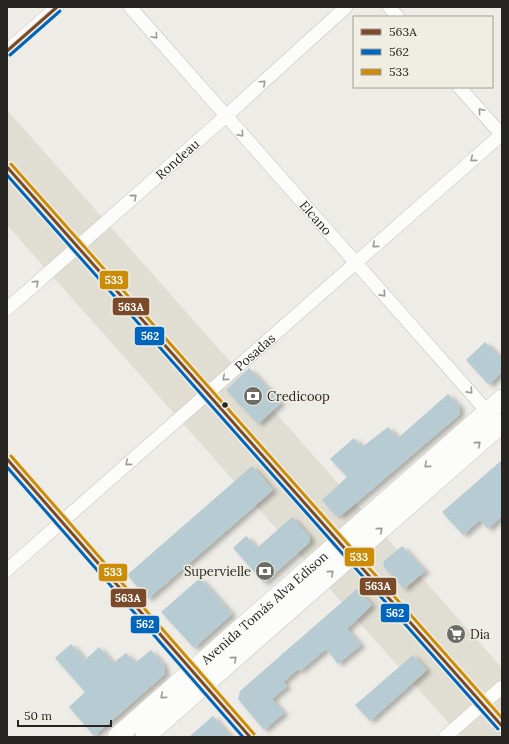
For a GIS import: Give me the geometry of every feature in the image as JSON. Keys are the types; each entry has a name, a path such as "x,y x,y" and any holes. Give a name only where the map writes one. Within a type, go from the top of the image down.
{"main road":[{"name":"Avenida Tomás Alva Edison","path":"117,737 198,678 345,549 498,422 502,398"},
{"name":"Avenida Tomás Alva Edison","path":"145,737 198,678"}],"street":[{"path":"7,51 57,7"},
{"name":"Elcano","path":"130,7 355,263 498,422"},
{"name":"Rondeau","path":"7,309 226,116 346,7"},
{"path":"389,7 397,16"},
{"path":"460,88 502,134"},
{"name":"Posadas","path":"7,570 502,134"},
{"path":"7,168 502,726"},
{"path":"7,459 250,737"},
{"path":"445,737 502,687"}],"shaded area":[{"path":"7,110 502,668 502,737 461,737 7,225"}],"building":[{"path":"485,342 502,359 502,372 489,385 466,360"},
{"name":"Credicoop","path":"249,368 281,403 258,424 226,390"},
{"path":"448,394 460,407 459,415 349,509 340,516 334,514 322,500 347,477 330,459 354,438 362,447 388,427 398,438"},
{"path":"502,460 502,516 488,529 480,520 463,535 442,512"},
{"path":"252,466 273,490 148,599 127,575"},
{"path":"292,517 310,537 310,542 264,583 233,548 246,536 257,548"},
{"path":"402,546 425,571 404,589 384,567 383,562"},
{"path":"200,578 232,614 194,648 161,612"},
{"path":"357,589 372,605 347,629 361,645 338,664 326,649 300,671 298,669 283,682 287,686 272,699 284,713 264,730 238,699 240,691"},
{"path":"71,644 85,660 99,647 113,663 126,653 135,663 151,650 164,665 165,674 94,736 69,707 85,692 55,658"},
{"path":"413,655 427,670 370,721 355,705"},
{"path":"213,716 231,737 189,737"}],"transit line":[{"name":"563A","path":"7,51 57,7"},
{"name":"562","path":"10,55 60,11"},
{"name":"533","path":"11,164 502,718"},
{"name":"563A","path":"7,167 502,726"},
{"name":"562","path":"7,175 498,729"},
{"name":"533","path":"11,456 254,734"},
{"name":"563A","path":"7,459 250,737"},
{"name":"562","path":"7,467 243,737"}],"place":[{"name":"Credicoop","path":"253,396"},
{"name":"Supervielle","path":"265,571"},
{"name":"Dia","path":"456,634"}]}
